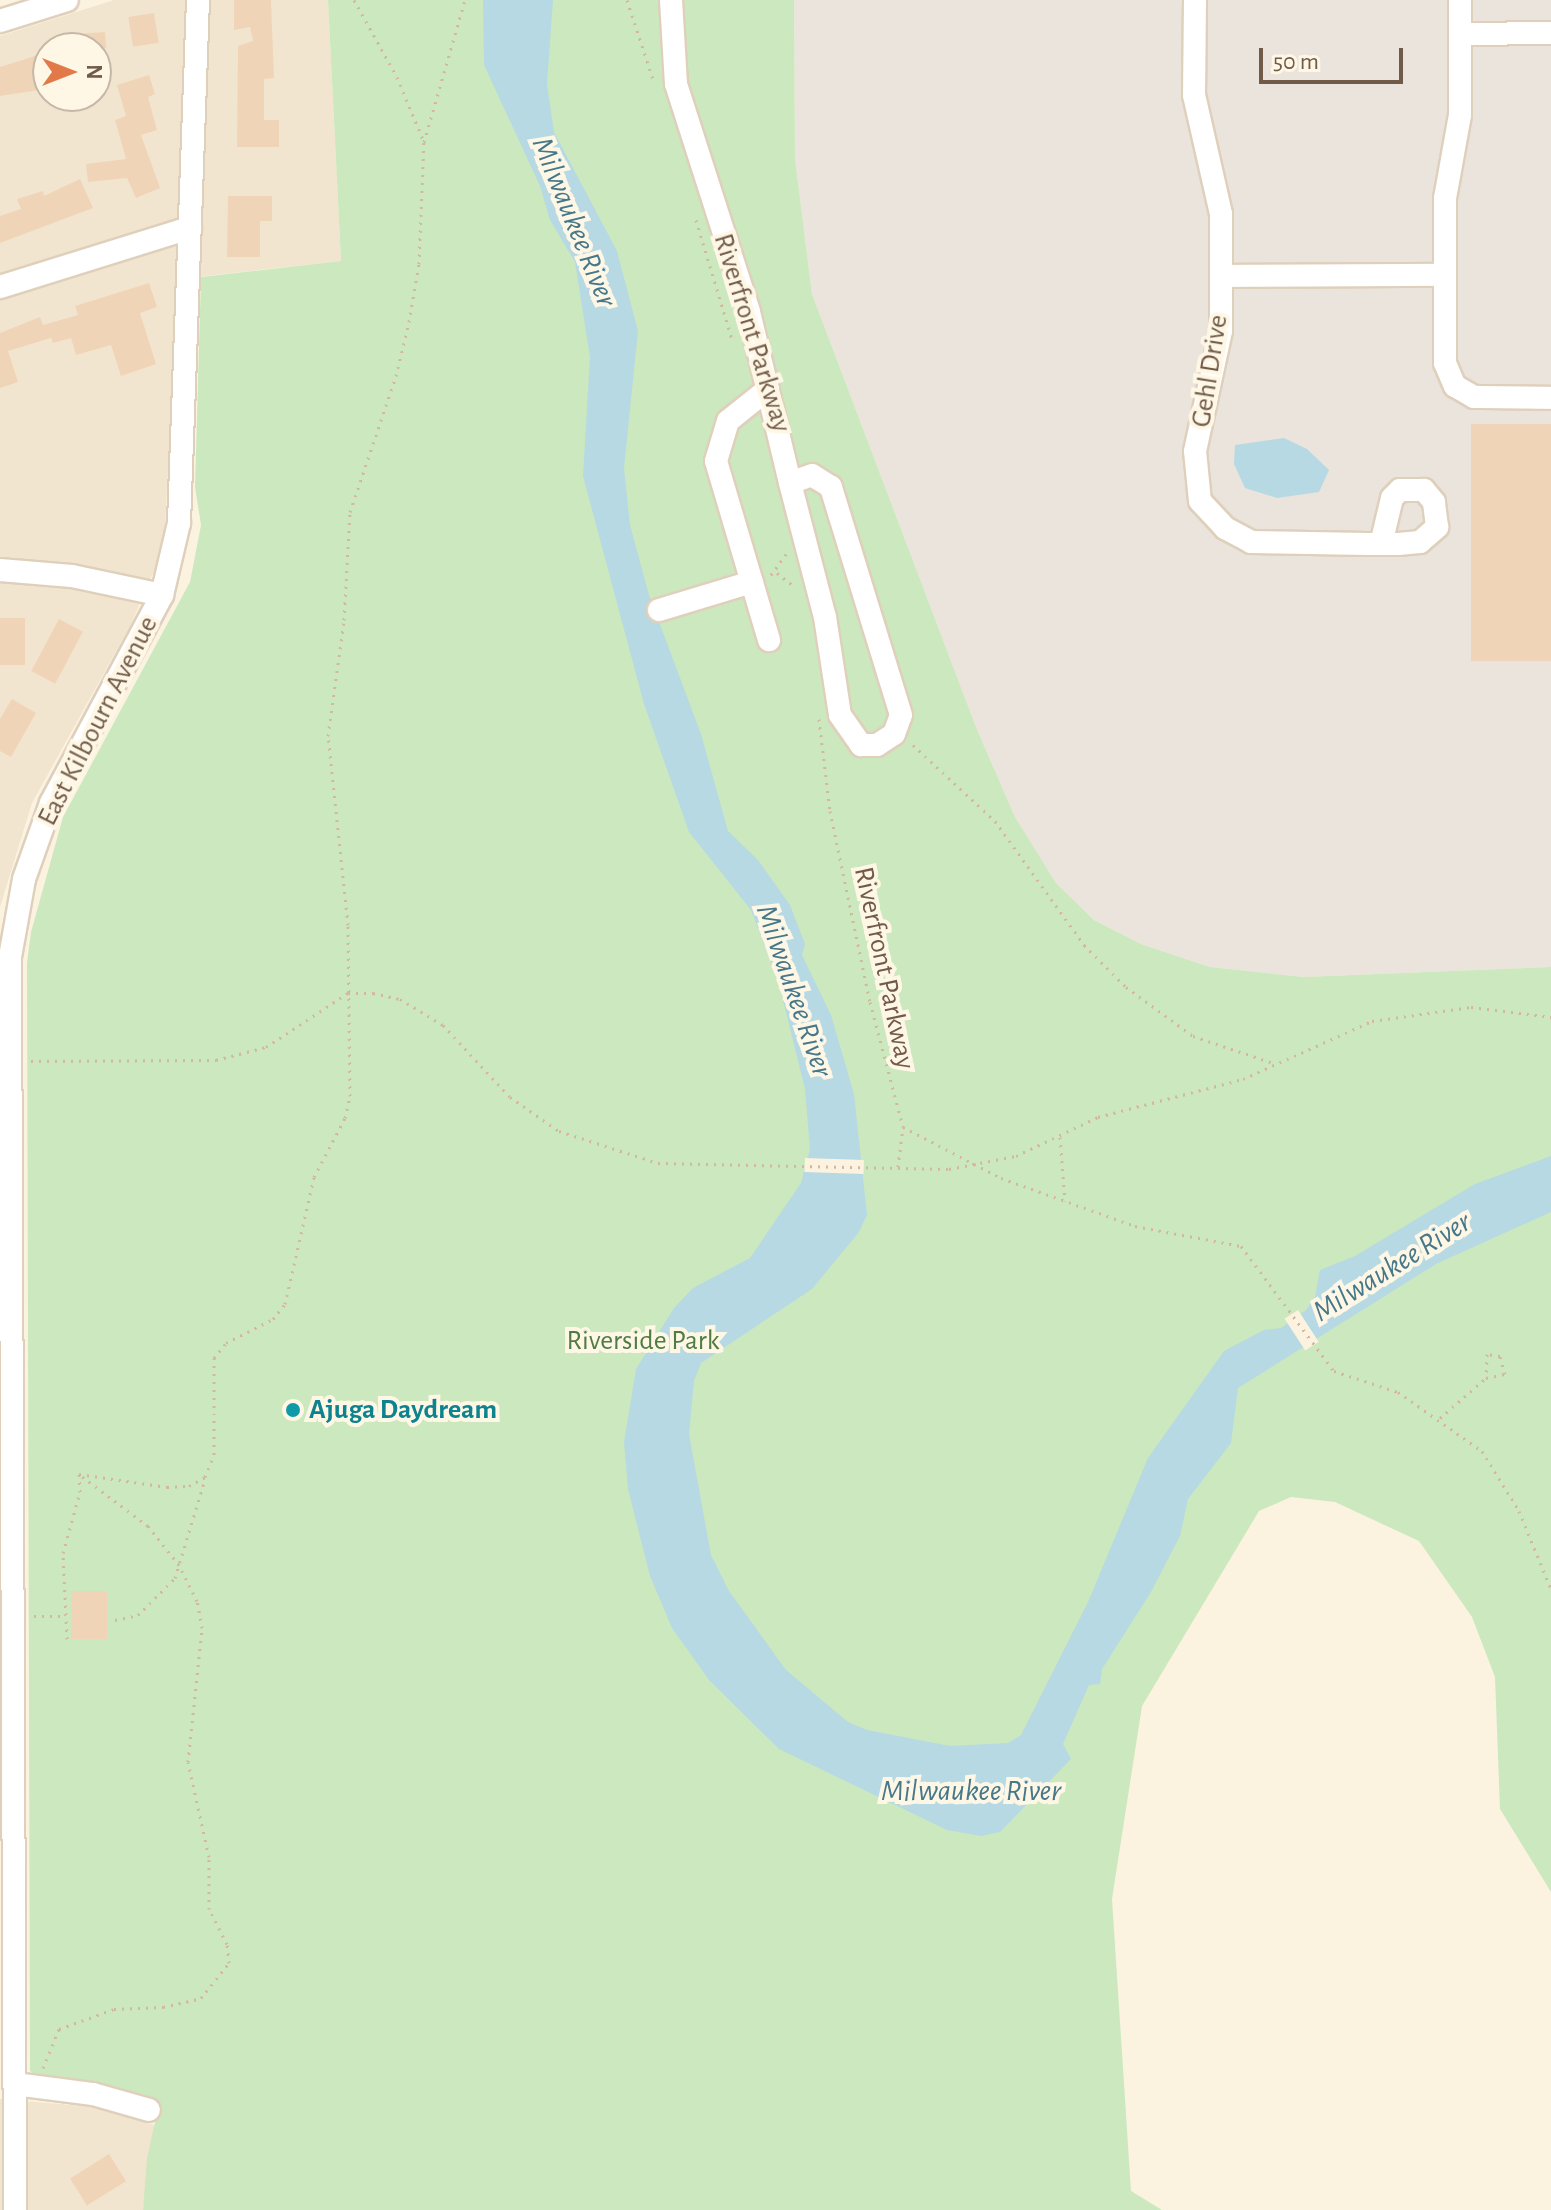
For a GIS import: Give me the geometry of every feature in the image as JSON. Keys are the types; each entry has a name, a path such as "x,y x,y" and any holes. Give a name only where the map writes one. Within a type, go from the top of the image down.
{"street":[{"path":"0,21 67,0"},
{"name":"East Kilbourn Avenue","path":"15,2210 4,1087 8,1061 10,957 24,879 51,803 162,595 179,523 198,0"},
{"path":"671,0 676,84 729,239 768,389 790,483 825,617 840,715 861,745 877,745 894,734 901,715 831,487 812,475 790,483"},
{"name":"Gehl Drive","path":"1195,0 1194,95 1221,214 1221,331 1195,451 1200,501 1225,528 1251,542 1381,544"},
{"path":"1460,0 1460,115 1445,198 1445,363 1455,386 1474,397 1551,398"},
{"path":"1460,34 1551,33"},
{"path":"0,287 190,228"},
{"path":"1221,276 1444,275"},
{"path":"768,389 735,412 717,448 718,470 769,640"},
{"path":"0,570 72,576 162,595"},
{"path":"659,610 752,582"},
{"path":"15,2084 149,2110"}],"path":[{"path":"354,0 397,77 424,142"},
{"path":"115,1620 138,1615 163,1596 179,1565 214,1455 214,1358 226,1343 273,1319 285,1304 314,1177 345,1118 350,1096 345,871 328,770 328,736 344,620 350,512 396,376 419,264 424,142 465,0"},
{"path":"627,0 655,84"},
{"name":"Riverfront Parkway","path":"694,209 737,352"},
{"name":"Riverfront Parkway","path":"817,706 835,837 889,1084 903,1127"},
{"path":"894,734 921,749 985,810 1084,945 1126,987 1193,1036 1273,1063"},
{"path":"8,1061 216,1060 266,1047 348,993 400,999 422,1011 443,1025 510,1097 559,1131 658,1163 882,1167 983,1165 1098,1117 1243,1079 1372,1021 1471,1007 1551,1017"},
{"path":"898,1167 903,1127 1065,1201 1135,1226 1241,1246 1272,1280 1334,1371 1398,1392 1440,1418 1498,1471 1551,1589"},
{"path":"1060,1135 1065,1201"},
{"path":"1440,1418 1486,1378 1505,1374 1500,1356 1487,1354 1486,1378"},
{"path":"79,1474 167,1487 189,1486 205,1477"},
{"path":"41,2088 47,2053 59,2029 98,2013 163,2007 201,1998 229,1963 227,1944 209,1909 209,1857 188,1762 202,1628 197,1601 179,1565 148,1526 79,1474"},
{"path":"67,1639 63,1553 80,1492 79,1474"},
{"path":"11,1616 66,1616"}],"shaded area":[{"path":"114,0 328,0 341,261 178,279 164,548 130,626 32,803 0,907 0,36"},
{"path":"794,0 1551,0 1551,967 1304,977 1210,967 1141,944 1094,920 1056,883 1015,817 976,727 812,294 795,158"},
{"path":"0,2099 96,2107 155,2125 143,2210 0,2210"}],"green space":[{"name":"Riverside Park","path":"328,0 794,0 795,158 812,294 976,727 1015,817 1056,883 1094,920 1141,944 1210,967 1304,977 1551,967 1551,1892 1500,1809 1495,1677 1472,1617 1419,1541 1335,1502 1291,1497 1259,1511 1142,1706 1112,1899 1131,2191 1162,2210 143,2210 147,2158 159,2104 68,2079 41,2079 30,2071 27,963 31,932 63,817 190,582 201,525 195,487 201,277 341,261"}],"water":[{"name":"Milwaukee River","path":"483,0 553,0 547,84 554,132 617,251 638,331 624,468 630,525 649,595 701,734 728,831 758,860 790,905 805,944 802,955 831,1015 854,1094 867,1215 859,1232 812,1289 701,1363 694,1381 689,1434 711,1555 729,1591 786,1670 848,1722 867,1730 950,1746 1008,1743 1021,1735 1088,1602 1148,1458 1224,1351 1264,1330 1281,1328 1306,1310 1315,1297 1320,1270 1355,1256 1475,1184 1551,1156 1551,1212 1436,1264 1238,1388 1231,1443 1188,1499 1180,1536 1151,1592 1102,1669 1100,1684 1089,1685 1063,1744 1071,1759 1000,1832 981,1836 947,1830 779,1749 709,1680 672,1628 650,1576 628,1489 624,1442 636,1369 674,1308 693,1288 750,1258 801,1183 810,1149 805,1089 779,984 751,910 689,832 644,704 583,476 590,357 575,262 550,220 540,186 484,65"},
{"path":"1284,438 1307,449 1329,470 1319,492 1277,498 1245,488 1234,464 1235,445"}],"pier":[{"path":"805,1158 864,1160 863,1174 805,1172"},
{"path":"1298,1310 1319,1342 1305,1351 1285,1319"}],"building":[{"path":"234,0 271,0 274,78 264,79 264,120 279,120 279,147 237,147 238,46 253,41 250,27 234,30"},
{"path":"154,13 159,43 133,47 128,17"},
{"path":"32,57 32,91 0,96 0,67"},
{"path":"149,75 155,94 148,97 157,130 141,135 160,188 136,198 127,178 88,182 86,164 126,159 115,120 126,116 117,85"},
{"path":"80,179 93,208 0,243 0,216 21,209 17,199 43,191 44,196"},
{"path":"228,196 272,196 272,221 260,221 260,257 227,257"},
{"path":"149,283 157,307 140,313 156,364 121,376 111,345 76,355 71,338 53,343 51,338 8,351 18,382 0,388 0,333 40,317 43,325 78,315 75,306"},
{"path":"1471,424 1551,424 1551,661 1471,661"},
{"path":"0,618 25,618 25,665 0,665"},
{"path":"59,619 83,632 55,684 31,671"},
{"path":"12,699 36,713 11,757 0,751 0,719"},
{"path":"71,1591 107,1591 107,1639 71,1639"},
{"path":"109,2154 126,2181 87,2206 70,2178"}],"place":[{"name":"Ajuga Daydream","path":"293,1410"}]}
